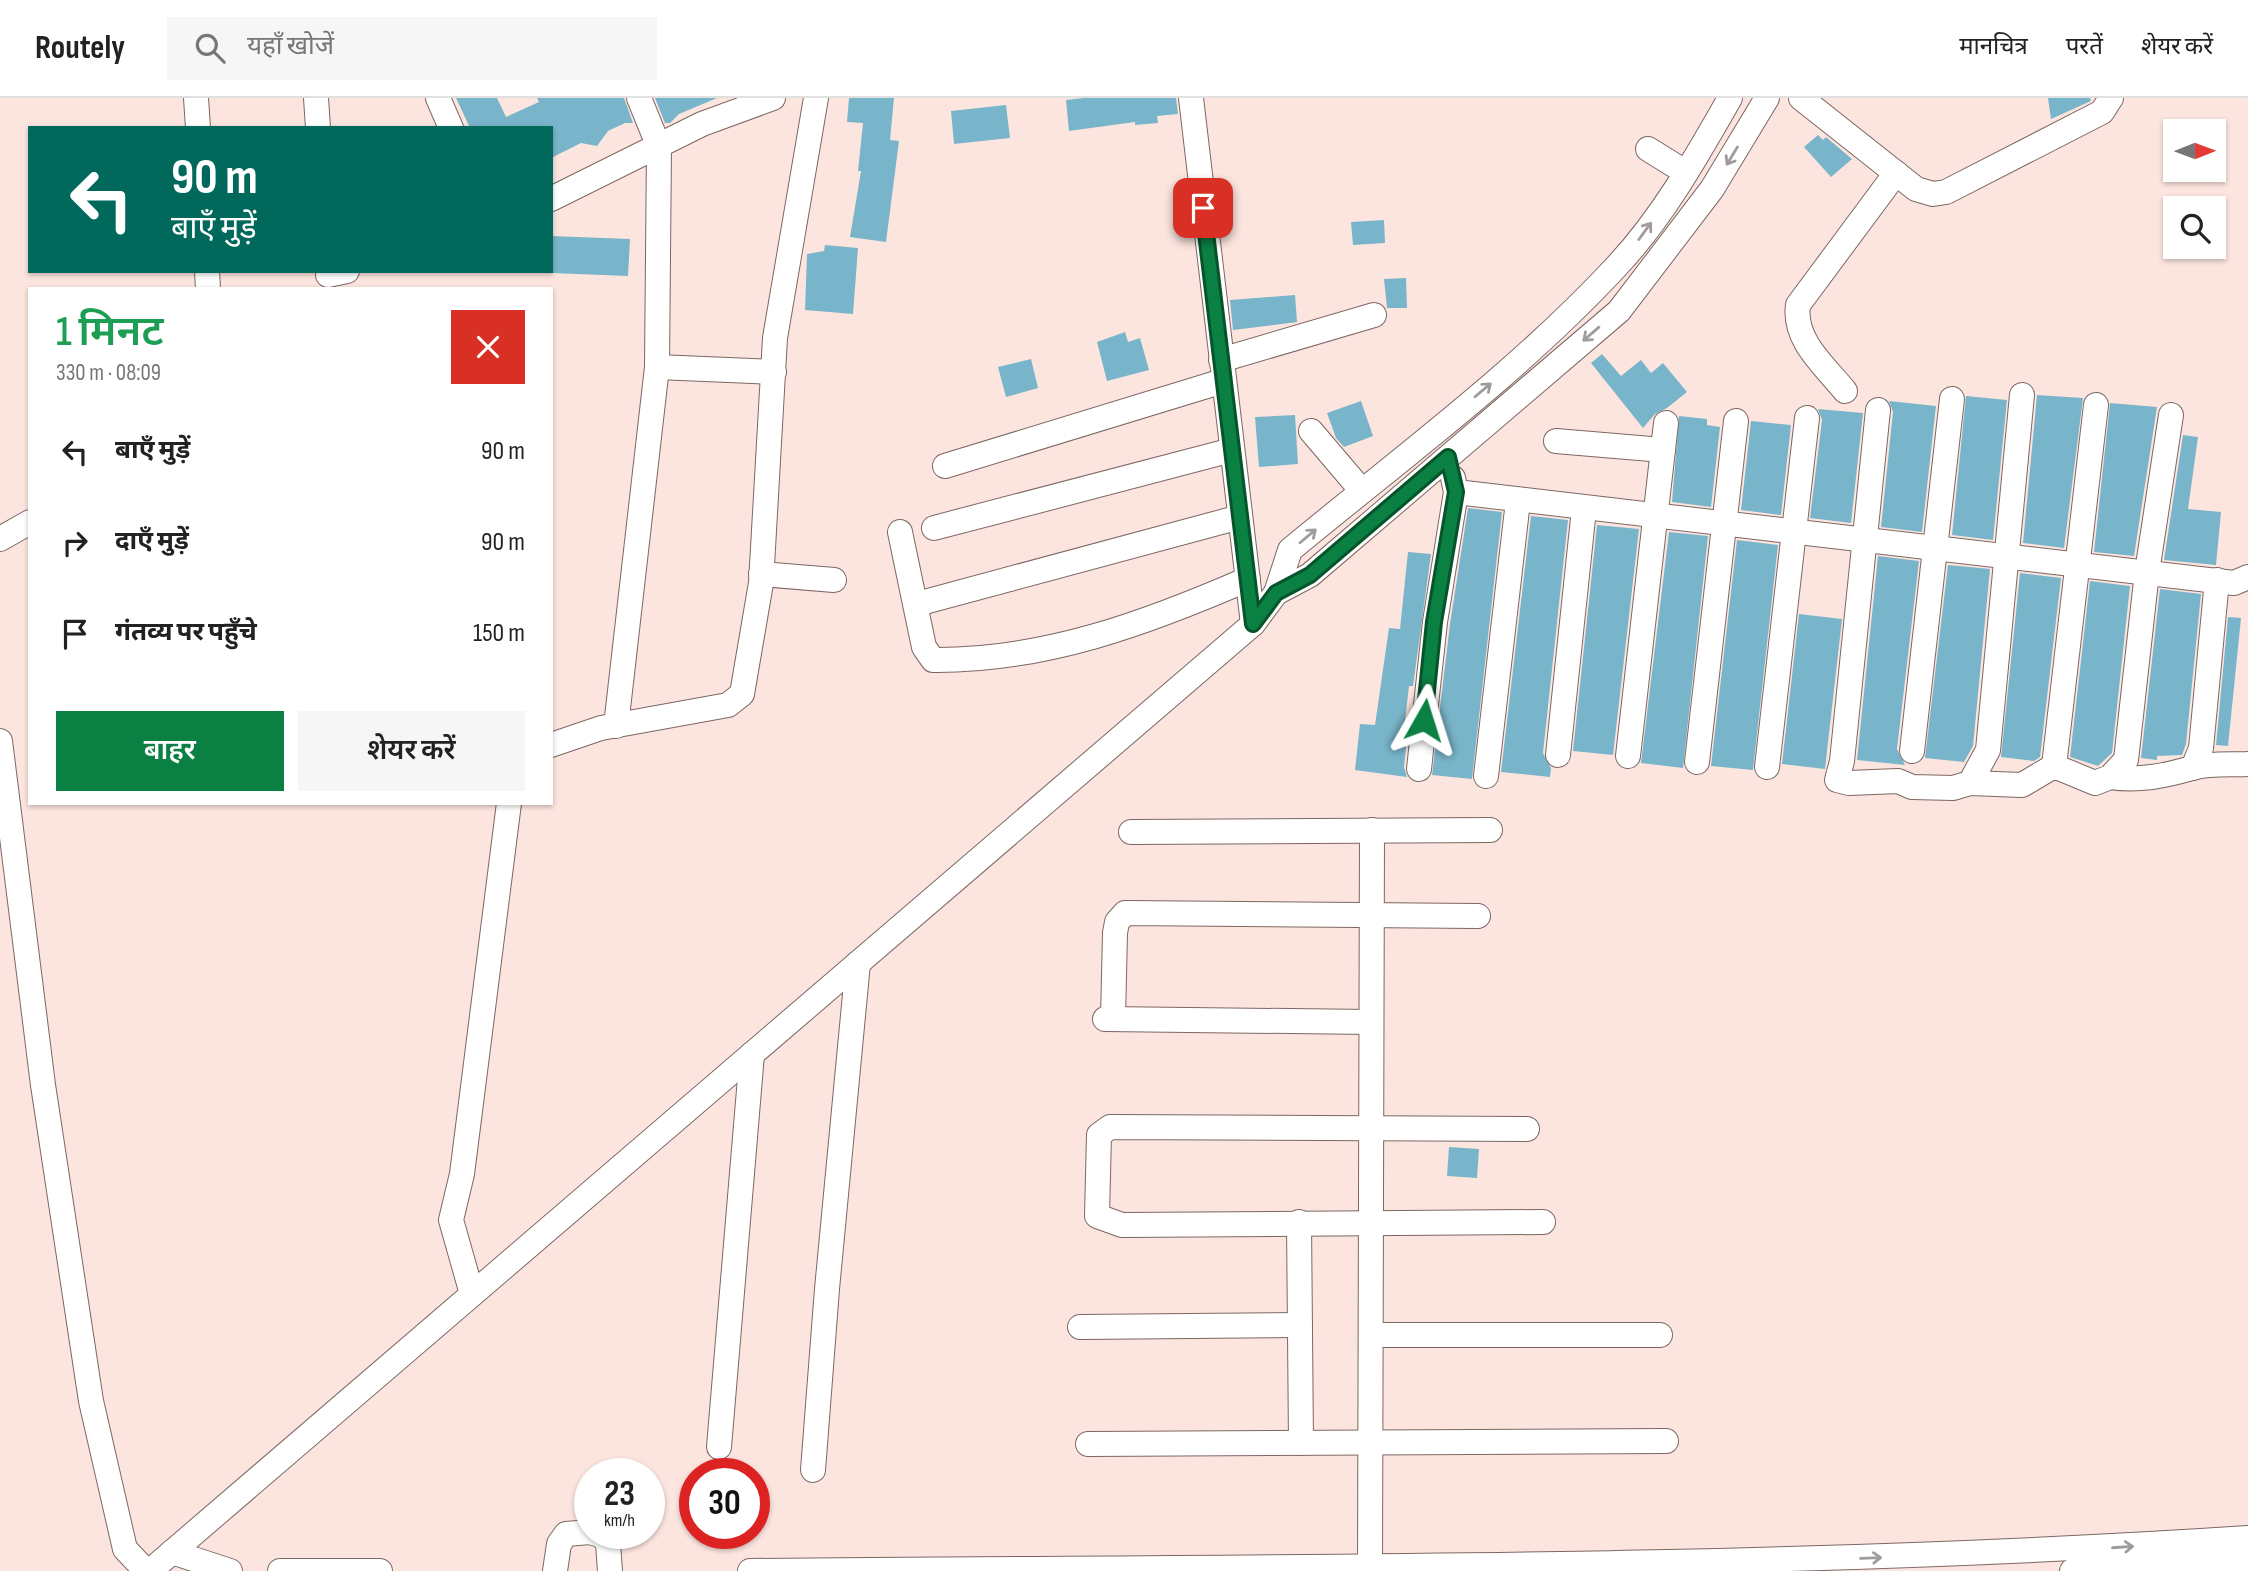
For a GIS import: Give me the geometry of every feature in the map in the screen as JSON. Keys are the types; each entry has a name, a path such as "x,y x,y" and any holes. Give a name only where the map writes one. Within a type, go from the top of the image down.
{"street":[{"path":"196,98 198,126"},
{"path":"316,98 318,126"},
{"path":"438,98 450,126"},
{"path":"616,726 657,368 659,147 639,98"},
{"path":"553,198 702,124 773,98"},
{"path":"553,744 616,726 728,705 742,694 761,574 775,338 816,98"},
{"path":"1191,98 1253,624"},
{"path":"0,741 43,1085 91,1401 125,1549 148,1571 1253,624 1276,593 1290,550 1542,341 1616,268 1685,172 1730,98"},
{"path":"1276,593 1310,575 1619,311 1712,189 1767,98"},
{"path":"1801,98 1916,188 1933,194 1946,192 2102,112 2111,98"},
{"path":"1648,149 1685,172"},
{"path":"1845,391 1802,339 1796,321 1798,305 1896,173"},
{"path":"945,466 1374,315"},
{"path":"657,368 774,372"},
{"path":"1970,783 1988,750 2022,395"},
{"path":"1912,751 1952,399"},
{"path":"2054,766 2096,405"},
{"path":"1878,410 1842,761 1837,780 1849,783 1898,781 1913,787 1953,788 1970,783 2022,785 2054,766"},
{"path":"2054,766 2095,783 2110,777 2126,760 2147,572 2171,415"},
{"path":"1767,767 1807,418"},
{"path":"1698,762 1736,421"},
{"path":"1628,756 1666,424"},
{"path":"1311,430 1362,491"},
{"path":"1556,441 1663,450"},
{"path":"934,528 1232,450"},
{"path":"1419,769 1434,622 1456,492 1448,457"},
{"path":"1456,492 2234,583 2248,577"},
{"path":"1486,776 1518,500"},
{"path":"1559,755 1584,509"},
{"path":"917,604 1240,517"},
{"path":"0,539 28,524"},
{"path":"900,532 924,647 933,660 957,660 1056,648 1193,603 1248,579"},
{"path":"761,574 834,580"},
{"path":"2193,768 2201,748 2217,580"},
{"path":"2110,777 2132,780 2167,776 2193,768 2248,764"},
{"path":"472,1294 460,1242 451,1220 463,1174 509,805"},
{"path":"1371,1568 1372,830"},
{"path":"1131,832 1490,830"},
{"path":"1371,1022 1109,1019 1117,922 1125,913 1478,916"},
{"path":"813,1470 858,963"},
{"path":"719,1447 752,1054"},
{"path":"1527,1129 1110,1127 1099,1135 1097,1216 1105,1222 1122,1225 1373,1221 1543,1222"},
{"path":"1299,1222 1301,1443"},
{"path":"1080,1327 1300,1325"},
{"path":"1372,1335 1660,1335"},
{"path":"1088,1444 1666,1441"},
{"path":"555,1571 559,1544 566,1534 574,1534"},
{"path":"2073,1564 2248,1538"},
{"path":"608,1549 610,1571"},
{"path":"172,1552 204,1567 230,1571"},
{"path":"750,1571 1715,1567 2248,1560"},
{"path":"280,1571 380,1571"}],"building":[{"path":"456,98 497,98 506,117 539,102 537,98 624,98 633,123 625,123 608,131 597,146 581,143 553,157 553,126 469,126"},
{"path":"655,98 717,98 679,114 670,123 665,123"},
{"path":"849,98 894,98 890,140 899,141 886,242 850,237 861,171 858,171 863,123 847,122"},
{"path":"1176,98 1178,114 1157,116 1158,123 1135,125 1135,122 1069,131 1066,100"},
{"path":"2048,98 2090,98 2091,101 2051,119"},
{"path":"1006,105 1010,138 954,144 951,111"},
{"path":"1818,135 1823,140 1826,137 1852,159 1831,177 1804,147"},
{"path":"1384,220 1385,243 1353,245 1351,222"},
{"path":"553,236 630,239 628,276 551,273"},
{"path":"825,245 858,248 853,314 805,310 807,254 824,251"},
{"path":"1406,278 1407,308 1387,308 1384,279"},
{"path":"1295,295 1297,322 1233,330 1230,300"},
{"path":"1125,332 1128,342 1140,338 1149,370 1107,381 1097,342"},
{"path":"1602,354 1621,376 1641,360 1651,373 1663,363 1687,392 1655,414 1643,428 1591,363"},
{"path":"1031,359 1038,388 1006,397 998,367"},
{"path":"2037,395 2083,398 2064,548 2023,543"},
{"path":"1966,396 2007,400 1993,540 1952,535"},
{"path":"1361,401 1373,436 1344,447 1336,438 1327,413"},
{"path":"1889,401 1936,406 1922,532 1881,527 1893,412"},
{"path":"2110,403 2157,407 2134,556 2094,552"},
{"path":"1818,409 1863,413 1851,523 1810,518 1822,420"},
{"path":"1295,415 1298,464 1259,467 1255,417"},
{"path":"1679,416 1707,419 1707,425 1720,427 1711,507 1672,502"},
{"path":"1751,421 1791,425 1781,515 1741,510"},
{"path":"2183,435 2198,437 2188,509 2221,512 2216,565 2164,560"},
{"path":"1468,508 1502,512 1472,779 1432,775 1450,624"},
{"path":"1531,516 1568,520 1543,753 1551,768 1550,777 1501,772"},
{"path":"1597,525 1639,529 1613,755 1573,751"},
{"path":"1669,532 1708,536 1683,768 1641,763"},
{"path":"1737,540 1778,545 1753,770 1711,766"},
{"path":"1408,552 1431,554 1413,686 1409,686 1404,729 1408,729 1404,767 1407,777 1355,770 1360,724 1375,725 1389,628 1400,629"},
{"path":"1878,556 1919,561 1897,749 1905,765 1857,760"},
{"path":"1948,565 1990,569 1973,746 1964,762 1925,758"},
{"path":"2020,573 2061,578 2040,757 2034,761 2001,757"},
{"path":"2090,581 2130,586 2112,753 2098,766 2070,757"},
{"path":"2160,589 2201,594 2186,744 2182,755 2157,756 2157,760 2141,758"},
{"path":"1799,614 1842,619 1825,769 1782,764"},
{"path":"2228,617 2241,618 2228,746 2216,745"},
{"path":"1449,1147 1479,1149 1477,1178 1447,1176"}],"route":[{"path":"1203,208 1253,624 1276,593 1310,575 1448,457 1456,492 1434,622 1424,720"}]}
